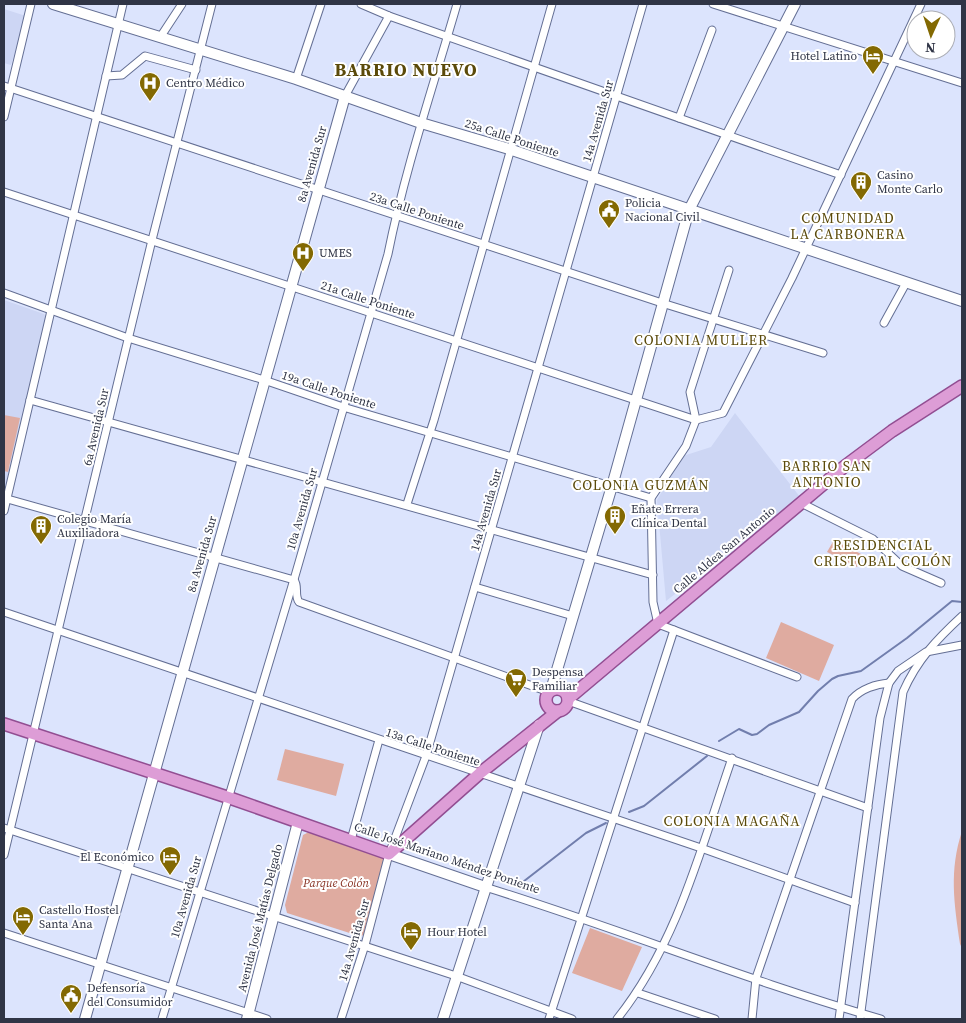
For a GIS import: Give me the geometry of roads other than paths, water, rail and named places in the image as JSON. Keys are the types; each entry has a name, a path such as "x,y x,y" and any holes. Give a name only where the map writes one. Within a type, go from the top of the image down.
{"main road":[{"name":"Calle Aldea San Antonio","path":"539,724 557,693 580,688 845,466 892,431 962,386"},
{"path":"389,854 479,774 539,724 558,711 552,710 557,693"},
{"name":"Calle José Mariano Méndez Poniente","path":"4,724 227,797 389,854"}],"street":[{"path":"4,117 7,87 31,4"},
{"name":"25a Calle Poniente","path":"53,4 296,79 421,123 509,149 805,250 962,301"},
{"path":"4,511 5,498 30,400 123,4"},
{"path":"161,36 182,4"},
{"name":"6a Avenida Sur","path":"4,855 7,829 33,734 176,142 212,4"},
{"path":"296,79 321,4"},
{"path":"361,4 389,16 534,68 841,175"},
{"name":"10a Avenida Sur","path":"162,1019 227,797 294,580 388,254 395,216 421,123 457,4"},
{"path":"407,504 430,433 509,149 552,4"},
{"name":"14a Avenida Sur","path":"341,1019 365,945 389,854 426,756 643,4"},
{"path":"713,4 962,83"},
{"path":"557,693 573,616 612,486 689,210 795,4"},
{"path":"696,420 723,413 805,250 893,60 922,4"},
{"path":"345,96 389,16"},
{"path":"679,118 712,30"},
{"path":"106,76 122,75 145,56 196,70"},
{"name":"23a Calle Poniente","path":"7,87 713,320 823,353"},
{"name":"8a Avenida Sur","path":"85,1019 345,96"},
{"name":"21a Calle Poniente","path":"4,192 696,420"},
{"path":"730,270 690,392 696,420 686,446 651,498 653,602 658,624 797,677"},
{"path":"884,323 906,283"},
{"name":"19a Calle Poniente","path":"4,293 51,308 128,338 264,380 343,407 651,498"},
{"path":"30,400 109,424 407,504 653,575"},
{"path":"5,498 294,580 299,602 557,693 642,728 732,758 868,808"},
{"path":"801,503 873,539 902,566 941,584"},
{"path":"475,587 573,616"},
{"name":"13a Calle Poniente","path":"4,612 701,848 855,903"},
{"path":"839,1019 880,718 889,683 903,667 926,652 962,616"},
{"path":"549,1019 674,630"},
{"path":"861,1016 901,701 910,678 926,652 962,645"},
{"path":"752,1019 756,978 852,699 856,694 878,684 889,683"},
{"path":"443,1019 539,724"},
{"path":"351,840 379,740"},
{"path":"617,1019 638,993 664,947 732,758"},
{"name":"Avenida José Matías Delgado","path":"248,1016 298,822"},
{"path":"7,829 365,945 552,1010 572,1019"},
{"name":"Calle José Mariano Méndez Poniente","path":"389,854 581,917 861,1016 881,1019"},
{"path":"4,933 171,988 248,1016 267,1019"},
{"path":"638,993 715,1019"}],"waterway":[{"path":"719,741 739,729 752,735 757,734 769,725 799,712 832,679 861,671 907,638 952,601 962,602"},
{"path":"629,812 644,806 707,756"},
{"path":"519,885 586,833 606,823"}],"place":[{"name":"Hotel Latino","path":"873,75"},
{"name":"Centro Médico","path":"150,102"},
{"name":"Casino Monte Carlo","path":"861,201"},
{"name":"Policia Nacional Civil","path":"609,229"},
{"name":"UMES","path":"303,272"},
{"name":"Eñate Errera Clínica Dental","path":"615,535"},
{"name":"Colegio María Auxiliadora","path":"41,545"},
{"name":"Despensa Familiar","path":"516,698"},
{"name":"El Económico","path":"170,876"},
{"name":"Castello Hostel Santa Ana","path":"23,936"},
{"name":"Hour Hotel","path":"411,951"},
{"name":"Defensoría del Consumidor","path":"71,1014"}],"district":[{"name":"BARRIO NUEVO","path":"406,70"},
{"name":"COMUNIDAD LA CARBONERA","path":"848,226"},
{"name":"COLONIA MULLER","path":"701,340"},
{"name":"BARRIO SAN ANTONIO","path":"827,474"},
{"name":"COLONIA GUZMÁN","path":"641,485"},
{"name":"RESIDENCIAL CRISTOBAL COLÓN","path":"883,554"},
{"name":"COLONIA MAGAÑA","path":"732,821"}],"park label":[{"name":"Parque Colón","path":"336,883"}]}
